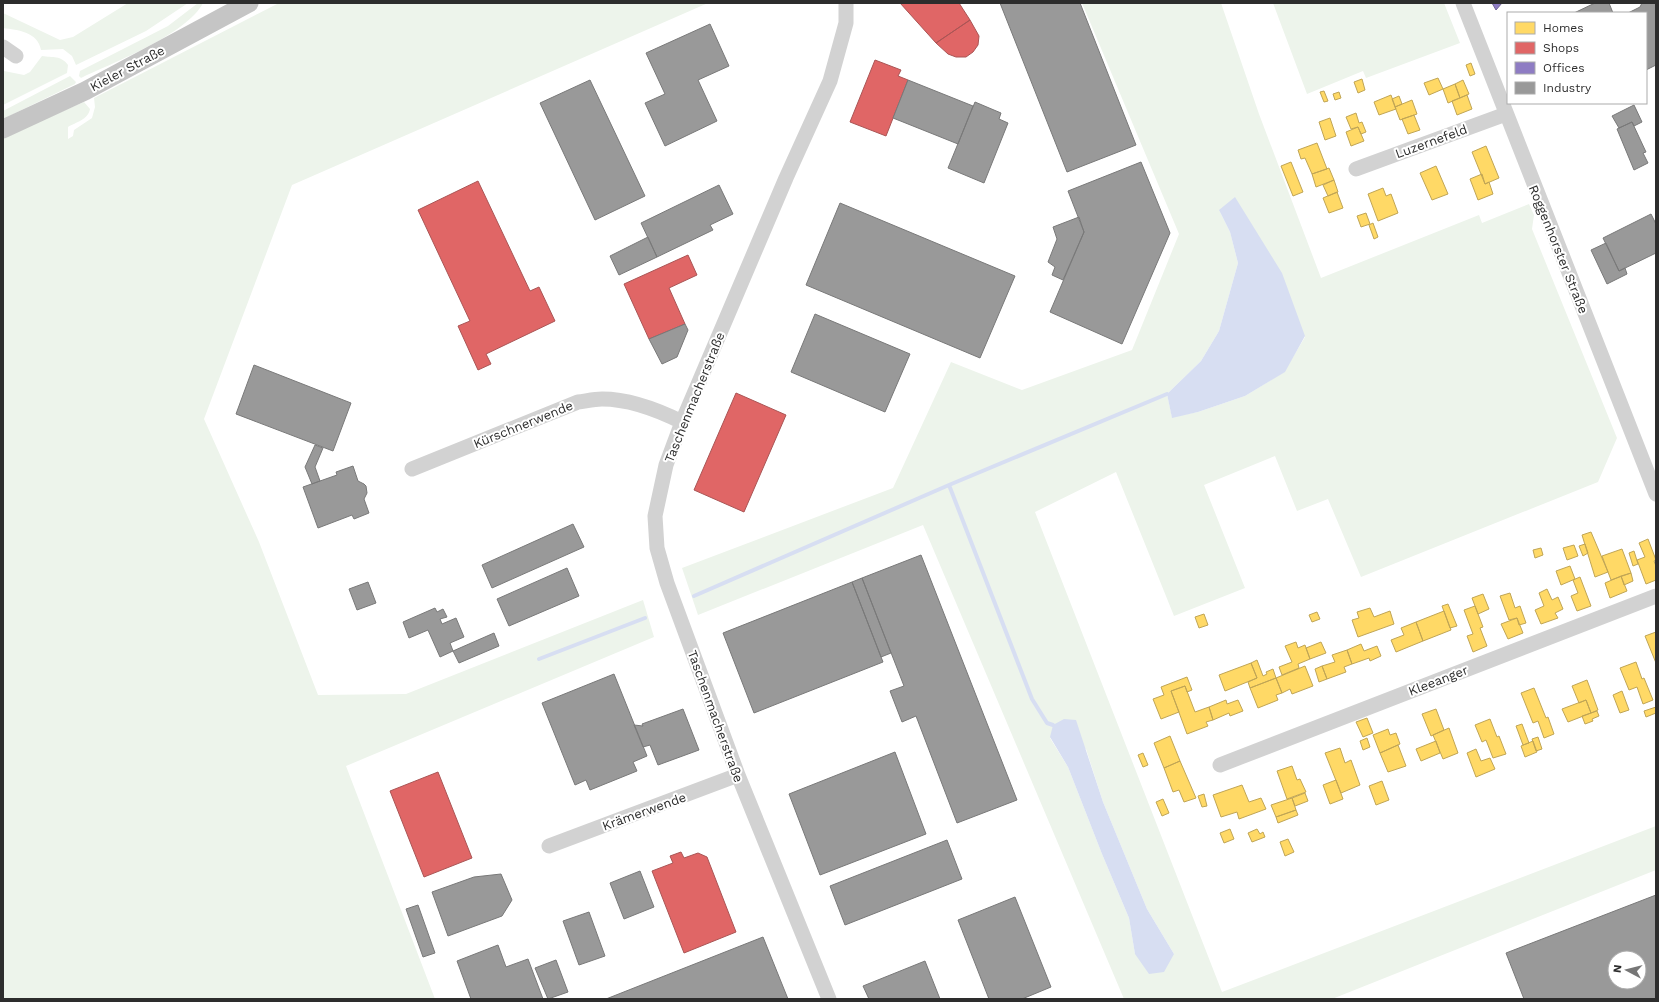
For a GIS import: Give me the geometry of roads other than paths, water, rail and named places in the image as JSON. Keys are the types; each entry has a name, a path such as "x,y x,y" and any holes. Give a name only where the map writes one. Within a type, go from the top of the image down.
{"main road":[{"name":"Kieler Straße","path":"3,129 78,94 249,3"}],"street":[{"name":"Taschenmacherstraße","path":"829,999 738,775 667,583 657,548 655,516 666,465 682,422 786,178 830,80 846,23 846,3"},
{"name":"Roggenhorster Straße","path":"1463,3 1656,494"},
{"path":"3,47 16,56"},
{"name":"Luzernefeld","path":"1356,169 1506,114"},
{"name":"Kürschnerwende","path":"412,469 578,402 602,399 628,401 664,413 682,422"},
{"name":"Kleeanger","path":"1220,765 1656,596"},
{"name":"Krämerwende","path":"549,846 738,775"}],"water":[{"path":"1235,197 1282,273 1305,336 1285,372 1245,396 1198,412 1172,418 1167,394 1201,361 1219,331 1238,263 1230,232 1219,210"},
{"path":"1064,719 1076,720 1103,802 1147,909 1174,954 1164,972 1149,974 1135,954 1129,918 1068,767 1050,737 1053,725"}],"waterway":[{"path":"694,596 949,485 1167,394"},
{"path":"949,485 1032,699 1047,723 1053,725"},
{"path":"539,659 645,618"}]}
